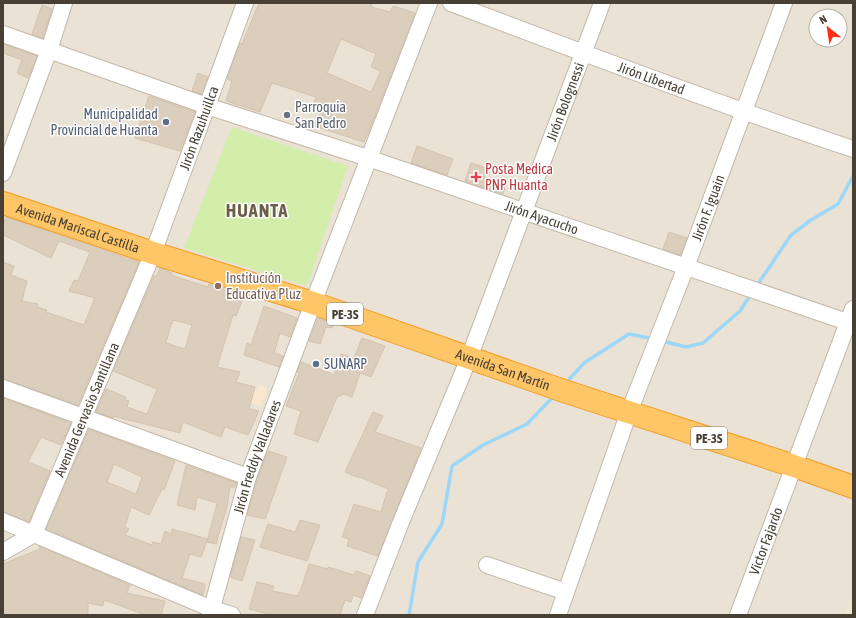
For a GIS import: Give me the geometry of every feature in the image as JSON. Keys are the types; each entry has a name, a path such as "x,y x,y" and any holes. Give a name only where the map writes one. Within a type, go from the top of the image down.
{"highway":[{"name":"Avenida Mariscal Castilla","path":"3,203 153,253"},
{"name":"Avenida San Martín","path":"153,253 313,303 564,391 794,466 853,488"}],"street":[{"path":"3,173 49,50 64,3"},
{"name":"Jirón Razuhuillca","path":"153,253 245,3"},
{"name":"Jirón Freddy Valladares","path":"211,612 248,477 368,158 429,3"},
{"name":"Jirón Libertad","path":"451,3 584,54 743,112 853,149"},
{"name":"Jirón Bolognessi","path":"365,615 401,522 470,358 602,3"},
{"name":"Jirón F. Iguain","path":"558,615 629,412 686,268 784,3"},
{"name":"Jirón Ayacucho","path":"3,34 207,106 368,158 686,268 764,294 851,318"},
{"name":"Avenida Gervasio Santillana","path":"34,534 153,253"},
{"name":"Victor Fajardo","path":"738,615 851,318"},
{"path":"3,388 248,477"},
{"path":"3,522 34,534 211,612 232,615"},
{"path":"3,552 34,534"},
{"path":"487,566 566,592"}],"shaded area":[{"path":"3,3 853,3 853,615 3,615"},
{"path":"259,385 268,388 261,406 251,403 255,387 257,389"},
{"path":"853,591 853,615 844,615"}],"green space":[{"path":"232,127 348,166 307,286 184,248"}],"building":[{"path":"259,3 372,3 371,7 390,12 393,6 415,13 364,142 314,126 323,106 314,103 316,97 272,83 260,112 226,101 232,81 227,79 240,43 242,44","holes":["341,39 376,54 371,67 381,71 371,92 327,73"]},
{"path":"42,5 52,9 43,38 32,34"},
{"path":"3,44 37,56 28,78 17,73 22,60 3,53"},
{"path":"198,73 208,77 201,94 192,91"},
{"name":"Municipalidad Provincial de Huanta","path":"149,96 195,112 180,151 135,138"},
{"path":"417,146 453,159 447,175 411,163"},
{"name":"Posta Medica PNP Huanta","path":"471,163 487,168 484,179 505,188 503,194 465,181"},
{"path":"6,217 139,262 78,405 3,379 3,262 14,266 11,275 27,281 22,301 38,304 37,307 47,310 46,312 84,325 95,298 69,291 74,280 78,281 90,252 59,241 51,258 3,235 3,224"},
{"path":"669,232 687,238 680,255 663,249"},
{"path":"160,268 172,273 171,275 208,287 209,284 244,296 236,316 233,315 217,367 240,372 236,382 255,387 249,409 259,411 248,435 225,427 221,437 183,422 180,433 113,416 113,418 96,412 106,389 126,397 125,400 129,401 127,407 147,414 157,389 113,371 154,276 157,276","holes":["173,320 192,325 185,349 166,343"]},
{"path":"264,306 297,318 290,337 280,333 274,353 283,356 279,367 244,355 247,343 251,345"},
{"path":"318,318 334,324 332,328 326,327 320,344 309,341"},
{"path":"362,338 385,346 371,377 360,373 352,397 344,394 337,397 318,442 294,434 301,411 286,406 299,373 297,372 301,362 334,375 341,354 354,358"},
{"path":"3,398 71,423 61,445 41,437 28,462 50,471 29,522 3,512"},
{"path":"373,412 383,416 375,432 421,448 378,556 347,546 349,539 342,537 354,504 381,512 388,489 345,472"},
{"path":"89,429 175,461 164,490 162,489 149,515 131,507 125,527 129,529 125,535 152,545 153,542 161,544 165,531 171,534 172,529 208,539 201,557 190,554 182,578 205,584 203,595 46,529","holes":["114,464 142,477 136,494 107,482"]},
{"path":"268,451 287,457 265,519 247,515 257,480"},
{"path":"186,465 237,483 235,487 230,487 227,507 216,544 207,542 217,503 197,497 195,510 177,505"},
{"path":"300,520 320,525 307,561 260,547 268,524 295,532"},
{"path":"241,537 255,540 242,581 230,577"},
{"path":"39,546 130,585 127,593 165,601 161,615 146,615 104,600 103,606 88,603 88,615 3,615 3,564 40,549"},
{"path":"309,564 328,569 328,567 354,575 356,571 370,576 361,598 353,595 351,602 345,600 340,615 272,615 249,609 257,582 274,586 272,591 298,596"}],"waterway":[{"path":"756,287 791,235 811,220 838,204 853,176"},
{"path":"662,341 686,347 703,343 740,311 751,294"},
{"path":"565,384 584,363 629,334 654,339"},
{"path":"409,615 418,562 442,524 452,466 483,445 527,424 554,396"}],"place":[{"name":"Parroquia San Pedro","path":"287,115"},
{"name":"Municipalidad Provincial de Huanta","path":"166,122"},
{"name":"Posta Medica PNP Huanta","path":"476,177"},
{"name":"Institución Educativa Pluz","path":"218,286"},
{"name":"SUNARP","path":"316,364"}],"district":[{"name":"HUANTA","path":"257,211"}]}
